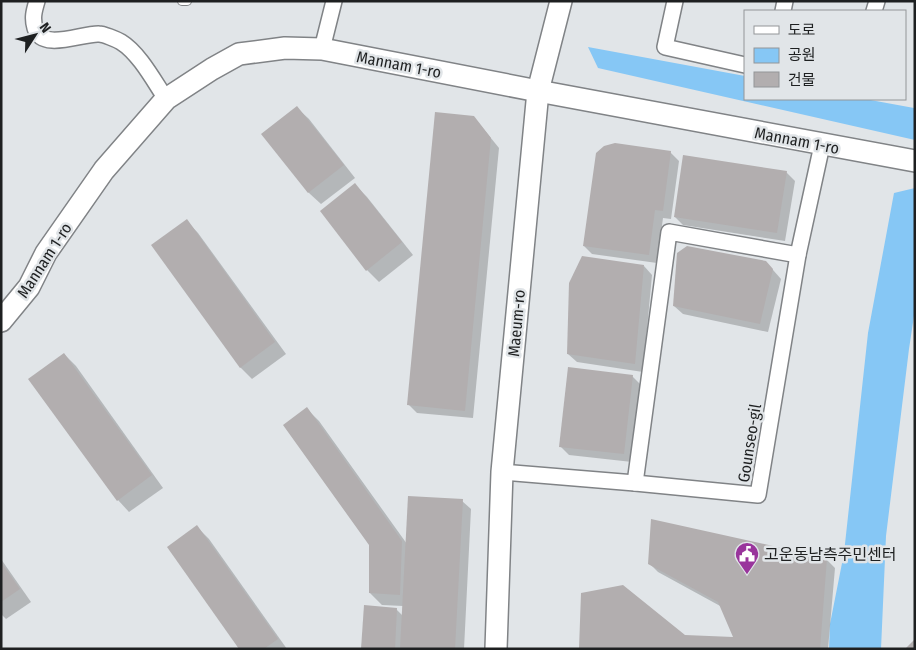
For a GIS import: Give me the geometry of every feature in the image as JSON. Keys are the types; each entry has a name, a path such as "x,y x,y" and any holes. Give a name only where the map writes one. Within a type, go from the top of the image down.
{"street":[{"path":"37,1 33,20 36,33 44,38 64,39 99,34 120,41 134,53 166,99"},
{"path":"322,49 334,1"},
{"name":"Maeum-ro","path":"496,649 502,472 538,91 561,1"},
{"path":"675,1 666,47 744,65"},
{"name":"Mannam 1-ro","path":"1,321 29,287 46,253 104,170 166,99 212,68 239,54 285,48 322,49 822,145 915,161"},
{"name":"Gounseo-gil","path":"502,472 758,495 798,255 822,145"},
{"path":"635,483 669,232 798,255"}],"lane":[{"path":"182,1 187,1"}],"green space":[{"path":"588,47 744,76 744,100 870,100 914,108 915,106 915,140 598,68"},
{"path":"915,188 915,309 886,536 881,649 829,649 830,624 844,553 868,333 894,193"}],"building":[{"path":"297,106 344,165 308,193 261,134"},
{"path":"435,112 474,116 491,138 465,411 407,405"},
{"path":"615,143 671,151 663,211 655,210 649,255 583,246 596,153 604,146"},
{"path":"683,155 787,171 777,233 674,217"},
{"path":"355,183 402,242 366,271 320,211"},
{"path":"187,219 275,342 240,368 151,245"},
{"path":"687,246 766,261 773,269 760,324 673,306 677,253"},
{"path":"582,256 644,265 635,364 567,354 569,283"},
{"path":"64,353 152,475 117,501 28,379"},
{"path":"568,367 633,375 624,454 559,447"},
{"path":"307,407 402,541 400,595 369,593 369,545 283,425"},
{"path":"408,496 463,499 455,649 400,649"},
{"name":"고운동남측주민센터","path":"651,519 827,558 820,649 579,649 581,593 623,585 685,635 733,637 718,602 648,564"},
{"path":"197,525 278,639 264,649 239,649 167,547"},
{"path":"1,562 20,589 1,602"},
{"path":"364,605 397,608 395,649 361,649"},
{"path":"915,639 915,649 905,649"}],"place":[{"name":"고운동남측주민센터","path":"747,575"}]}
